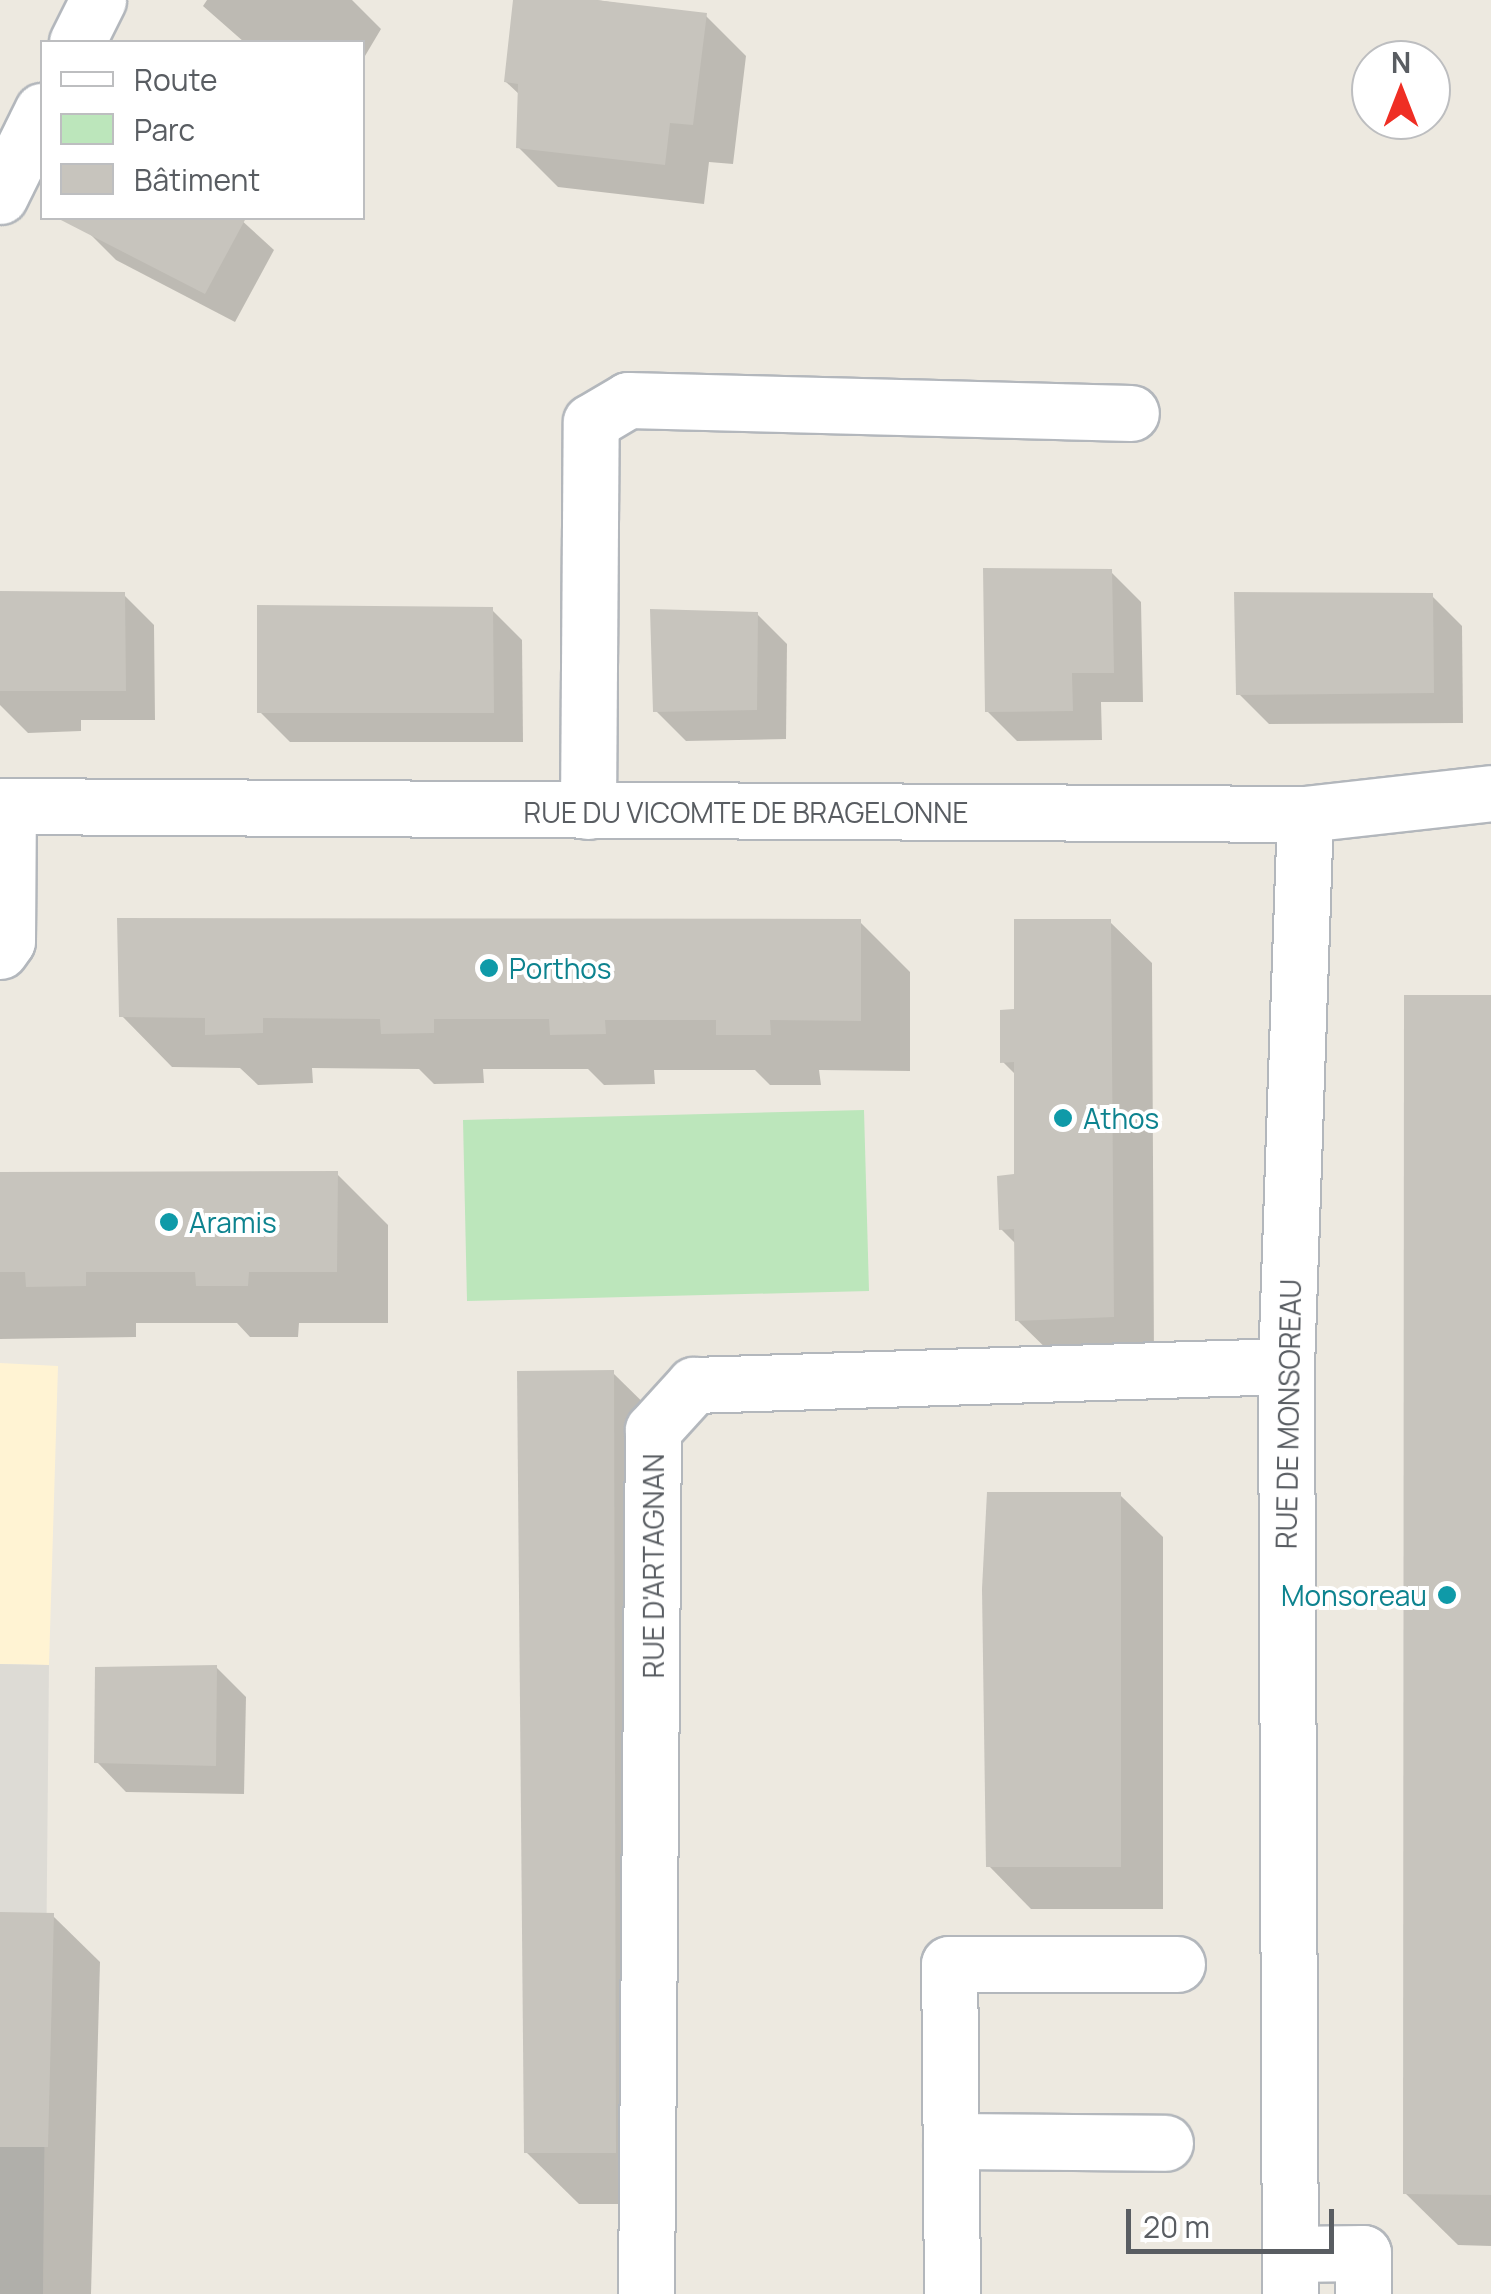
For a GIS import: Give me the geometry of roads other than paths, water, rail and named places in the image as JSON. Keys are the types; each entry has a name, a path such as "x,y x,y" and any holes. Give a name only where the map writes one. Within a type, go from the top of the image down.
{"street":[{"path":"77,40 98,0"},
{"path":"0,196 40,115"},
{"path":"588,811 592,422 628,400 1130,413"},
{"name":"RUE DU VICOMTE DE BRAGELONNE","path":"4,807 1306,814 1491,793"},
{"path":"0,951 7,941 4,807"},
{"name":"RUE DE MONSOREAU","path":"1306,814 1286,1366 1290,2274 1363,2253 1363,2294"},
{"name":"RUE D'ARTAGNAN","path":"646,2294 653,1430 694,1385 1286,1366"},
{"path":"952,2294 949,1964 1178,1964"},
{"path":"951,2141 1165,2144"}],"place":[{"name":"Porthos","path":"489,968"},
{"name":"Athos","path":"1063,1118"},
{"name":"Aramis","path":"169,1222"},
{"name":"Monsoreau","path":"1447,1595"}]}
